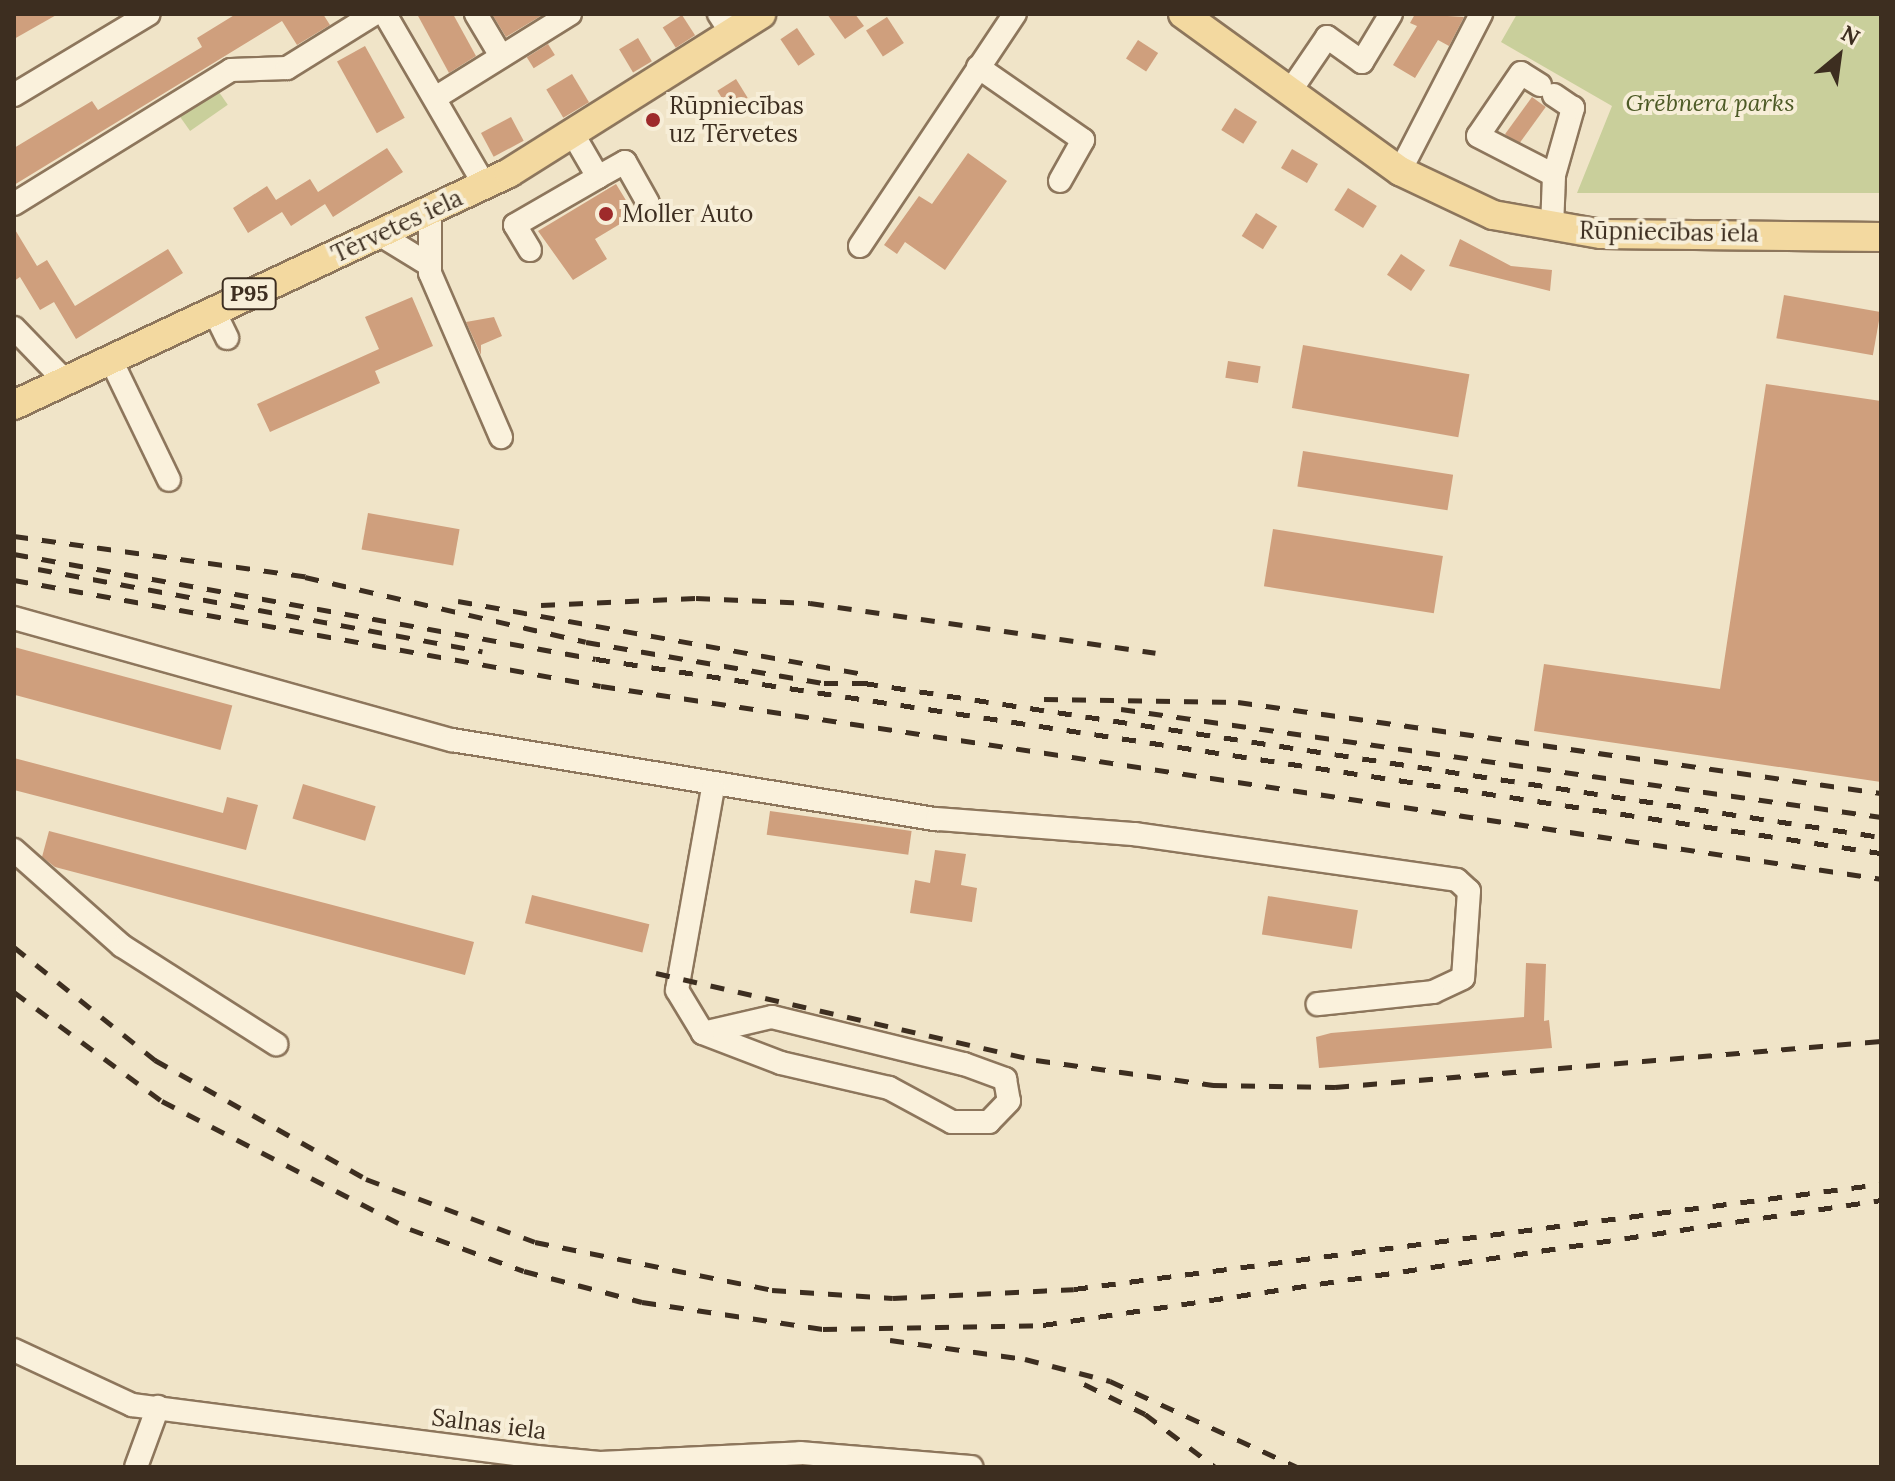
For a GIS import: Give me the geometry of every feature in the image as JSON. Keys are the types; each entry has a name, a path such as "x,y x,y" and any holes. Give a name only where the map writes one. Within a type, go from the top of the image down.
{"main road":[{"name":"Tērvetes iela","path":"14,405 484,184 573,134 726,24 761,14"},
{"name":"Rūpniecības iela","path":"1183,14 1400,171 1493,215 1552,228 1881,237"}],"street":[{"path":"14,204 231,70 287,68 374,14"},
{"path":"385,14 484,184"},
{"path":"476,14 501,56"},
{"path":"435,98 570,14"},
{"path":"860,246 1015,14"},
{"path":"1291,90 1327,37 1362,62 1391,14"},
{"path":"1400,171 1481,14"},
{"path":"14,95 144,15"},
{"path":"978,67 1083,140 1060,181"},
{"path":"1552,228 1554,175 1573,108 1521,73 1478,136 1554,175"},
{"path":"573,134 598,177"},
{"path":"530,250 515,225 625,162 648,203"},
{"path":"430,212 428,264 501,437"},
{"path":"379,234 428,264"},
{"path":"214,311 227,338"},
{"path":"14,328 65,381"},
{"path":"111,360 169,480"},
{"path":"14,618 452,740 713,788 951,821 1134,834 1457,880 1469,891 1463,978 1433,992 1318,1004"},
{"path":"703,1033 772,1017 1005,1079 1009,1101 989,1122 952,1122 861,1080 781,1063 703,1033 677,990 713,788"},
{"path":"14,850 122,946 276,1044"},
{"path":"861,1043 861,1080"},
{"name":"Salnas iela","path":"14,1350 87,1388 158,1407 600,1463 801,1453 971,1467"},
{"path":"136,1467 158,1407"}],"green space":[{"name":"Grēbnera parks","path":"1517,14 1881,14 1881,193 1577,193 1612,106 1501,42"},
{"path":"214,85 228,105 190,131 176,111"}],"building":[{"path":"14,14 58,14 14,39"},
{"path":"236,14 323,14 330,25 297,45 282,21 14,185 14,148 92,101 98,110 202,47 197,38"},
{"path":"417,14 453,14 476,56 449,73"},
{"path":"492,14 544,14 506,37"},
{"path":"827,14 855,14 864,26 845,39"},
{"path":"1415,14 1464,17 1449,46 1438,40 1415,78 1393,65 1417,26 1410,23"},
{"path":"682,15 695,35 676,48 663,28"},
{"path":"887,17 904,43 883,57 866,31"},
{"path":"797,28 815,55 798,66 780,39"},
{"path":"638,38 652,61 633,72 619,49"},
{"path":"1138,40 1158,53 1146,72 1126,58"},
{"path":"548,44 555,55 534,68 527,57"},
{"path":"365,46 405,118 377,133 337,62"},
{"path":"572,74 589,102 563,118 546,89"},
{"path":"736,79 748,98 729,109 717,91"},
{"path":"1532,97 1546,107 1519,144 1505,134"},
{"path":"1235,108 1257,122 1243,144 1221,130"},
{"path":"511,117 524,141 494,157 481,133"},
{"path":"387,148 403,172 333,217 325,204 291,226 282,212 248,233 233,208 267,186 276,200 310,179 318,192"},
{"path":"1292,149 1318,164 1307,183 1281,168"},
{"path":"968,153 1007,181 945,270 905,242 897,254 884,245 919,196 932,204"},
{"path":"616,184 635,215 595,239 607,259 573,280 538,231"},
{"path":"1348,188 1377,206 1363,228 1334,210"},
{"path":"1256,213 1277,226 1263,249 1242,236"},
{"path":"14,228 37,266 47,260 75,306 168,249 183,273 76,339 54,302 40,310 20,277 14,281"},
{"path":"1460,239 1511,266 1552,270 1550,291 1449,266"},
{"path":"1401,254 1425,270 1411,291 1387,275"},
{"path":"1784,295 1881,312 1873,355 1776,338"},
{"path":"412,297 433,346 375,371 380,383 270,432 257,404 379,349 365,317"},
{"path":"494,317 502,336 481,345 481,355 466,322"},
{"path":"1303,345 1469,374 1458,437 1292,408"},
{"path":"1228,361 1261,366 1258,383 1225,378"},
{"path":"1766,384 1881,401 1881,782 1534,731 1544,664 1720,689"},
{"path":"1303,451 1453,475 1447,510 1297,487"},
{"path":"368,513 460,529 453,566 362,549"},
{"path":"1273,529 1443,556 1434,613 1264,586"},
{"path":"14,647 232,705 220,750 14,695"},
{"path":"14,758 223,813 227,797 258,805 246,850 14,790"},
{"path":"303,784 376,806 365,841 292,818"},
{"path":"770,811 912,831 908,855 767,835"},
{"path":"49,831 474,942 465,975 55,867 42,857"},
{"path":"935,850 966,854 961,885 977,888 972,922 910,913 915,880 930,883"},
{"path":"532,895 649,924 642,952 525,923"},
{"path":"1268,896 1358,910 1352,949 1262,935"},
{"path":"1526,963 1546,964 1544,1021 1549,1020 1552,1048 1319,1068 1316,1037 1331,1033 1524,1017"}],"railway":[{"path":"14,536 315,578"},
{"path":"14,554 596,659 1881,853"},
{"path":"38,569 482,651"},
{"path":"305,577 586,642 824,683 864,683 1881,837"},
{"path":"14,580 601,686 1881,879"},
{"path":"541,605 696,598 810,603 1155,653"},
{"path":"458,601 865,674"},
{"path":"1044,699 1238,702 1881,793"},
{"path":"1121,709 1881,817"},
{"path":"14,947 155,1060 366,1179 535,1242 772,1290 893,1298 1074,1289 1881,1184"},
{"path":"656,973 1036,1060 1213,1085 1335,1087 1881,1041"},
{"path":"14,992 162,1101 410,1229 524,1271 642,1302 823,1329 1043,1325 1881,1200"},
{"path":"890,1340 1025,1359 1110,1381 1297,1467"},
{"path":"1084,1384 1145,1414 1215,1467"}],"place":[{"name":"Rūpniecības uz Tērvetes","path":"653,120"},
{"name":"Moller Auto","path":"606,214"}]}
